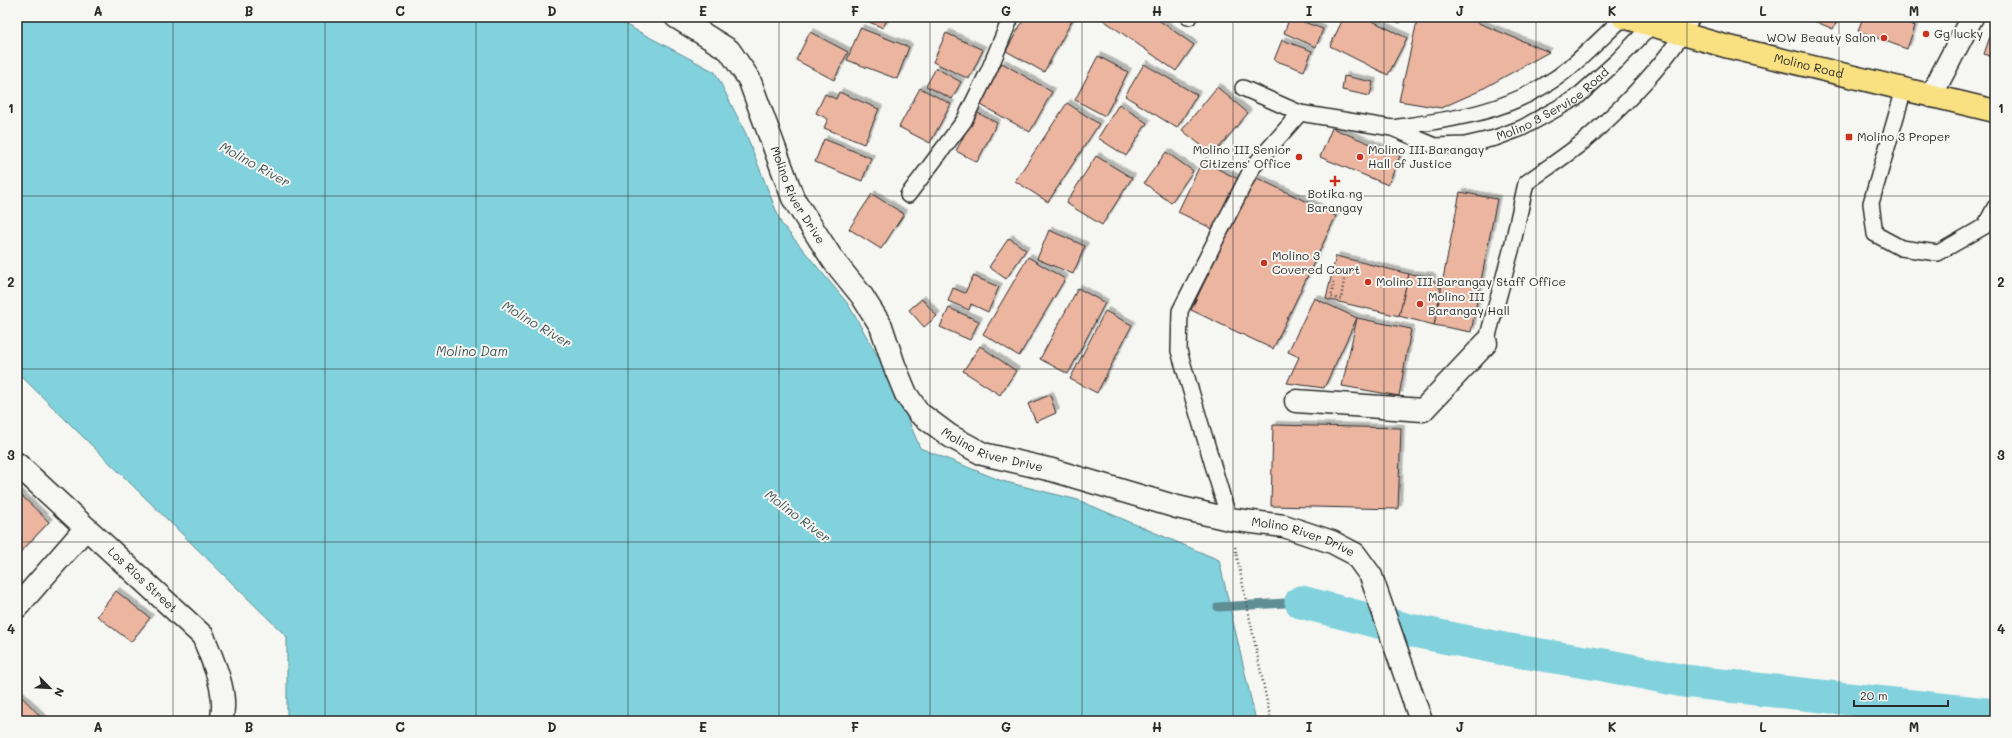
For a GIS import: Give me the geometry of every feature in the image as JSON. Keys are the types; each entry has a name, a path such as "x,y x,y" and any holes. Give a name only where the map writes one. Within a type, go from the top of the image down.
{"main road":[{"name":"Molino Road","path":"1623,17 1651,26 1688,26 1725,46 1995,111"}],"street":[{"name":"Molino River Drive","path":"676,17 729,50 749,79 793,198 833,260 862,296 882,326 894,365 906,394 919,413 950,436 983,454 1052,470 1177,507 1229,519 1284,526 1332,542 1355,554 1371,576 1421,721"},
{"path":"1931,96 1972,17"},
{"path":"1296,402 1423,410 1486,343"},
{"name":"Los Rios Street","path":"17,464 203,636 218,674 224,711 222,721"},
{"path":"17,607 86,528"}],"lane":[{"path":"908,195 964,121 989,70 1012,17"},
{"name":"Molino 3 Service Road","path":"1392,128 1455,118 1500,108 1513,102 1557,77 1623,17"},
{"name":"Molino 3 Service Road","path":"1243,88 1300,113 1392,128 1435,146 1451,147 1494,138 1522,128 1576,98 1617,61 1651,26"},
{"path":"1486,343 1512,247 1526,183 1591,136 1644,83 1688,26"},
{"path":"1904,89 1870,203 1876,234 1901,248 1938,253 1985,226 1995,207"},
{"path":"1229,519 1179,351 1180,311 1252,168 1300,113"}],"path":[{"path":"1334,282 1331,297 1341,299 1344,280"},
{"path":"1229,519 1271,721"}],"water":[{"name":"Molino Dam","path":"17,17 610,17 715,72 746,134 781,223 848,304 893,383 920,448 1002,481 1078,500 1219,560 1256,721 287,721 287,637 17,372"}],"building":[{"path":"858,17 888,17 883,28"},
{"path":"1025,17 1074,17 1044,72 1006,51"},
{"path":"1099,17 1154,17 1194,45 1176,71"},
{"path":"1290,17 1323,29 1316,47 1284,33"},
{"path":"1317,17 1329,17 1327,21"},
{"path":"1344,17 1364,17 1407,38 1388,75 1330,46"},
{"path":"1386,17 1403,17 1400,23"},
{"path":"1418,17 1464,17 1549,52 1477,92 1441,108 1399,101"},
{"path":"1805,17 1839,17 1833,29"},
{"path":"1863,17 1889,17 1915,26 1907,49 1858,31"},
{"path":"1995,22 1995,58 1984,54"},
{"path":"860,28 909,47 897,79 847,60"},
{"path":"810,32 848,52 834,80 796,60"},
{"path":"946,33 983,50 969,79 933,62"},
{"path":"1282,40 1312,51 1304,71 1274,60"},
{"path":"1098,56 1128,72 1105,116 1075,100"},
{"path":"1002,63 1052,92 1030,132 979,104"},
{"path":"1144,64 1197,95 1177,128 1125,96"},
{"path":"936,68 961,82 952,99 926,86"},
{"path":"1344,76 1373,82 1370,96 1342,90"},
{"path":"1217,87 1248,113 1213,155 1182,130"},
{"path":"920,88 951,104 930,143 899,127"},
{"path":"839,92 879,109 864,144 824,128 828,119 816,113 825,94 836,99"},
{"path":"1067,103 1099,124 1048,202 1015,181"},
{"path":"1119,104 1147,123 1126,156 1098,138"},
{"path":"976,112 997,123 977,162 956,151"},
{"name":"Molino III Barangay Hall of Justice","path":"1332,128 1400,156 1388,185 1320,157"},
{"path":"824,139 871,158 862,181 815,162"},
{"path":"1166,152 1193,171 1171,203 1144,183"},
{"path":"1096,156 1132,178 1102,225 1066,203"},
{"path":"1202,161 1238,179 1213,229 1178,212"},
{"name":"Molino 3 Covered Court","path":"1255,177 1336,216 1273,349 1191,310"},
{"path":"1460,192 1497,199 1471,332 1434,325"},
{"path":"872,194 904,214 881,249 849,229"},
{"path":"1049,230 1085,246 1073,274 1037,259"},
{"path":"1009,238 1026,250 1006,279 989,267"},
{"name":"Molino III Barangay Staff Office","path":"1336,256 1409,274 1399,316 1326,299"},
{"path":"1028,257 1065,279 1019,356 983,334"},
{"name":"Molino III Barangay Hall","path":"1409,274 1430,276 1441,290 1434,325 1399,316"},
{"path":"973,276 999,287 988,312 971,304 969,310 948,301 953,288 965,293"},
{"path":"1078,288 1105,303 1068,374 1040,359"},
{"path":"1314,298 1357,318 1324,388 1287,383 1299,357 1288,352"},
{"path":"922,299 937,316 924,327 909,310"},
{"path":"949,308 979,321 970,340 940,327"},
{"path":"1105,311 1132,325 1097,393 1070,379"},
{"path":"1357,318 1411,329 1399,396 1342,386"},
{"path":"980,346 1016,371 1000,395 963,371"},
{"path":"1050,395 1056,413 1036,422 1028,404"},
{"path":"1273,425 1401,428 1398,509 1271,506"},
{"path":"19,493 49,522 17,556 17,496"},
{"path":"116,591 150,618 131,642 97,616"},
{"path":"17,692 45,721 17,721"}],"waterway":[{"path":"1218,607 1301,602"},
{"path":"1301,602 1409,630 1504,649 1604,665 1684,681 1995,715"}],"place":[{"name":"Gg lucky","path":"1926,34"},
{"name":"WOW Beauty Salon","path":"1884,38"},
{"name":"Molino 3 Proper","path":"1849,137"},
{"name":"Molino III Senior Citizens' Office","path":"1299,157"},
{"name":"Molino III Barangay Hall of Justice","path":"1360,157"},
{"name":"Botika ng Barangay","path":"1335,181"},
{"name":"Molino 3 Covered Court","path":"1264,263"},
{"name":"Molino III Barangay Staff Office","path":"1368,282"},
{"name":"Molino III Barangay Hall","path":"1420,304"}],"water label":[{"name":"Molino River","path":"255,164"},
{"name":"Molino River","path":"537,324"},
{"name":"Molino River","path":"798,516"}]}
